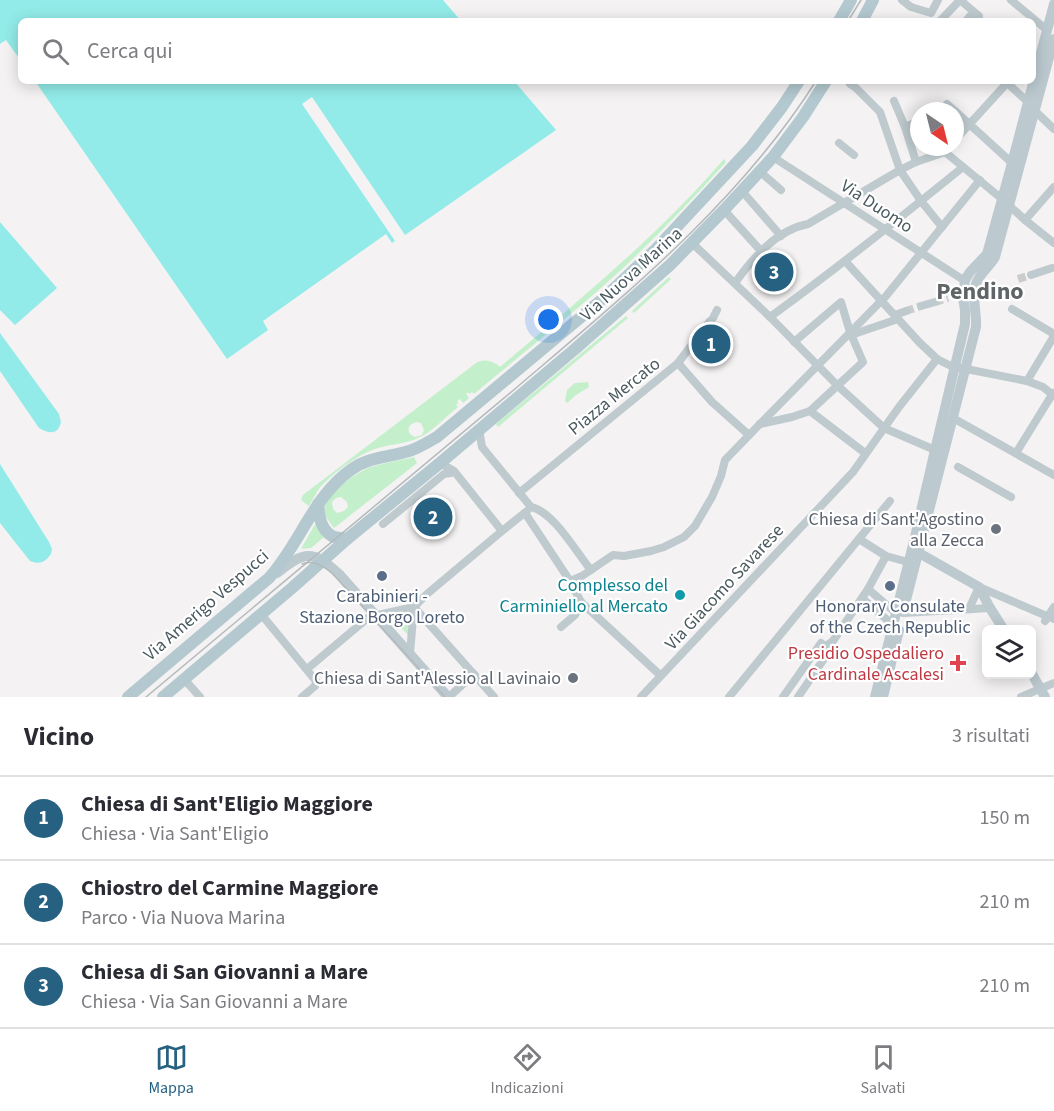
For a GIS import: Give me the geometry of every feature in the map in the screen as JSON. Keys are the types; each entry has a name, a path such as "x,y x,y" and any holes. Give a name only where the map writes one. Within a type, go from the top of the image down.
{"main road":[{"path":"841,18 851,0"},
{"path":"864,18 873,0"},
{"path":"1006,202 1012,163 1031,107 1050,71 1054,4"},
{"path":"883,697 908,562 935,450 961,367 971,325 977,317 974,297 976,284 991,255 1051,34"},
{"name":"Via Nuova Marina","path":"300,534 318,504 334,484 354,468 368,460 408,451 437,437 605,297 656,249 752,146 797,84"},
{"name":"Via Nuova Marina","path":"323,561 670,265 773,157 824,84"},
{"path":"971,325 966,317 963,298 965,281 970,272 991,255"},
{"path":"875,697 893,625 919,554 953,418 961,367"},
{"path":"318,504 319,518 327,531 343,543 334,560 340,574 449,697"},
{"name":"Via Amerigo Vespucci","path":"128,697 269,578 283,562 300,534"},
{"path":"919,554 979,587 1001,625"},
{"path":"269,578 297,557 311,556 323,561 340,574"},
{"path":"163,697 323,561"},
{"path":"1035,679 1043,693"}],"street":[{"path":"902,0 911,7 927,12 936,18"},
{"path":"927,12 938,0"},
{"path":"943,18 960,0 978,17 970,16 968,18"},
{"path":"1011,0 1029,18"},
{"path":"1036,24 1051,34"},
{"path":"850,84 856,87 880,112 900,170 942,227"},
{"path":"964,130 1004,84"},
{"path":"1008,84 1054,129"},
{"path":"894,101 916,162"},
{"path":"964,119 1012,163"},
{"path":"905,127 910,125"},
{"path":"838,143 854,155"},
{"path":"735,284 748,264 761,251 781,237 795,228 808,225 900,170 930,156"},
{"path":"953,156 1054,243"},
{"name":"Via Duomo","path":"773,157 965,281"},
{"path":"770,317 886,230 963,167"},
{"path":"765,176 781,190"},
{"path":"570,581 582,576 613,555 624,556 651,551 684,537 695,526 712,497 725,460 882,301 980,180"},
{"path":"1025,220 1054,187"},
{"path":"742,191 781,237"},
{"path":"724,210 761,251"},
{"path":"692,243 884,428 935,450"},
{"path":"845,261 937,359 961,367 1026,381 1043,387 1053,394 1016,453"},
{"path":"1031,275 1052,268"},
{"path":"759,424 810,411 863,362 850,334 841,302 794,342"},
{"path":"921,306 935,302"},
{"path":"1012,309 1054,335 1026,381"},
{"path":"678,363 717,310"},
{"path":"850,334 898,318 906,311"},
{"name":"Via Giacomo Savarese","path":"641,697 854,472 884,428 937,359"},
{"name":"Piazza Mercato","path":"519,493 678,363 712,402 749,435"},
{"path":"810,411 866,453"},
{"path":"953,418 1054,475"},
{"path":"479,429 482,447 519,493 538,533 581,602 660,675"},
{"path":"440,463 454,471 502,531"},
{"path":"958,467 1011,497"},
{"path":"380,527 444,474 451,473"},
{"path":"729,697 890,501"},
{"path":"307,669 369,617 414,607 528,510 541,510 553,521 591,570"},
{"path":"859,539 886,556 908,562"},
{"path":"826,646 833,641 862,598 886,556"},
{"path":"969,609 979,587 1049,618 1054,607"},
{"path":"868,588 899,613 990,608"},
{"path":"862,598 893,625"},
{"path":"561,627 575,615 581,602"},
{"path":"410,653 414,607"},
{"path":"414,607 494,697"},
{"path":"261,614 307,669 316,684 302,697"},
{"path":"783,697 821,643 830,650 798,697"},
{"path":"449,697 474,674"},
{"path":"184,679 200,697"},
{"path":"1021,697 1043,693 1054,683"}],"green space":[{"path":"724,159 726,162 701,190 621,270 474,394 468,392 466,394 469,398 463,403 460,399 457,401 458,407 434,428 423,436 413,440 378,448 362,455 345,465 323,484 309,506 301,500 303,495 476,363 489,361 500,367 616,268 698,188","holes":["416,422 421,423 424,430 422,435 415,437 411,435 410,425"]},
{"path":"669,277 671,279 634,313 632,311"},
{"path":"626,316 628,318 498,427 496,424"},
{"path":"588,382 589,387 567,403 565,401 567,390 575,383"},
{"path":"414,457 417,463 334,528 323,513 327,501 334,492 350,478 367,469","holes":["341,497 347,502 348,507 344,511 337,513 333,509 332,502 336,498"]},
{"path":"436,496 454,518 431,538 412,516"},
{"path":"315,524 324,537 311,548 301,549"},
{"path":"409,612 408,635 390,616"}],"water":[{"path":"0,0 443,0 458,18 18,18 18,57 6,40 0,44"},
{"path":"37,84 517,84 556,130 405,235 312,97 302,104 395,241 392,243 386,234 263,321 268,330 227,359"},
{"path":"0,222 57,288 15,325 0,310"},
{"path":"0,333 59,414 61,422 55,431 50,432 39,428 0,371"},
{"path":"0,464 52,549 51,554 42,562 30,561 0,523"}],"tunnel":[{"path":"1018,279 1031,275"},
{"path":"935,302 948,298"},
{"path":"906,311 921,306"}],"tram line":[{"path":"850,18 861,0"},
{"path":"146,697 516,388 639,282 716,207 752,167 814,84"},
{"path":"302,564 314,563 331,572 445,697"}],"place":[{"name":"Chiesa di San Giovanni a Mare","path":"774,272"},
{"name":"Chiesa di Sant'Eligio Maggiore","path":"711,344"},
{"name":"Chiostro del Carmine Maggiore","path":"433,517"},
{"name":"Chiesa di Sant'Agostino alla Zecca","path":"996,529"},
{"name":"Carabinieri - Stazione Borgo Loreto","path":"382,576"},
{"name":"Honorary Consulate of the Czech Republic","path":"890,586"},
{"name":"Complesso del Carminiello al Mercato","path":"680,595"},
{"name":"Presidio Ospedaliero Cardinale Ascalesi","path":"958,663"},
{"name":"Chiesa di Sant'Alessio al Lavinaio","path":"573,678"}],"district":[{"name":"Pendino","path":"980,291"}]}
